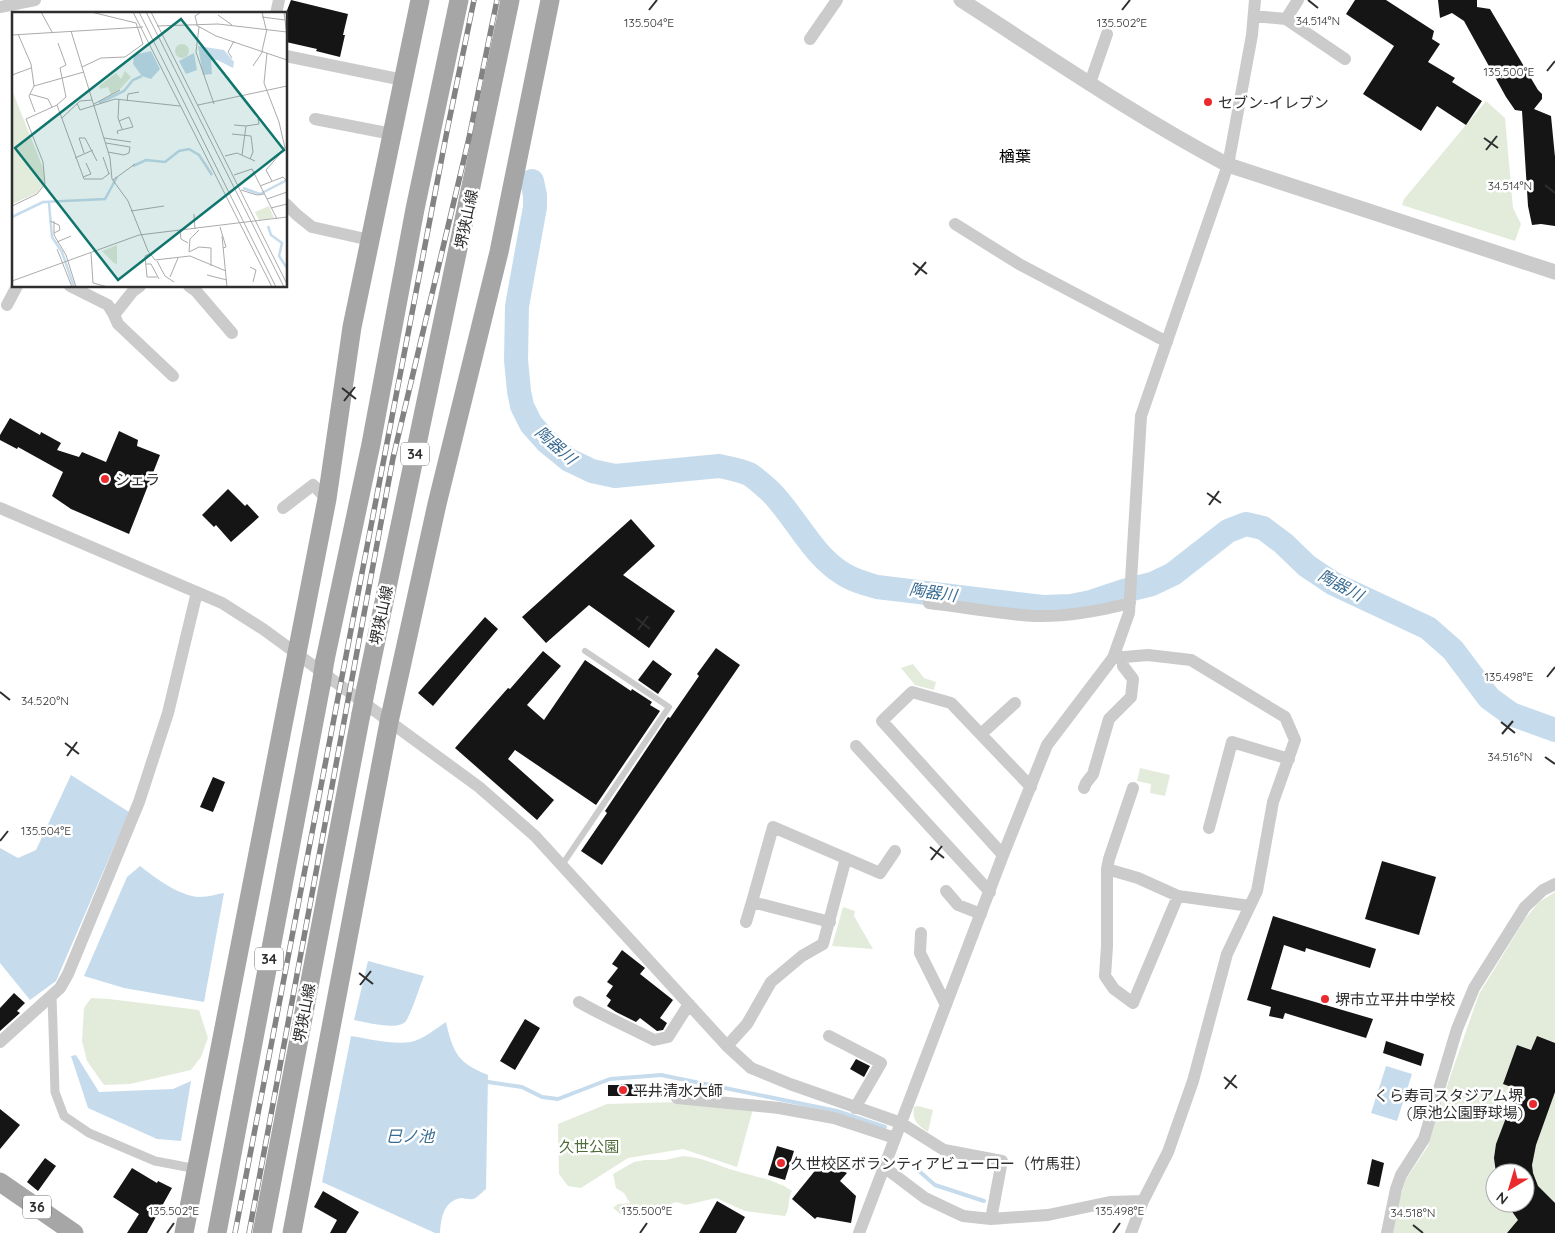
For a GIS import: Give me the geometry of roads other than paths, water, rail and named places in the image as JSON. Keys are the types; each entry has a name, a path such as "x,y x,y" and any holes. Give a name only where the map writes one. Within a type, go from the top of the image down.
{"main road":[{"path":"184,1233 327,500 352,327 420,0"},
{"name":"34","path":"217,1233 325,660 371,444 415,209 459,0"},
{"name":"堺狭山線","path":"262,1233 366,688 466,220 510,0"},
{"path":"292,1233 389,722 437,504 499,252 550,0"},
{"name":"36","path":"0,1182 74,1233"},
{"path":"266,1233 272,1182"},
{"path":"212,1233 224,1195"}],"street":[{"path":"0,7 35,0"},
{"path":"810,40 837,0"},
{"path":"858,1233 1047,745 1118,657 1129,613 1141,416 1228,164 1252,35 1255,0"},
{"path":"1286,18 1298,0"},
{"path":"971,3 1090,83 1194,147 1228,164 1555,272"},
{"path":"1254,16 1286,18 1345,59"},
{"path":"1090,83 1107,34"},
{"path":"288,56 403,80"},
{"path":"315,119 392,134"},
{"path":"288,206 312,227 370,240"},
{"path":"955,224 1019,264 1167,342"},
{"path":"8,305 16,288"},
{"path":"74,288 108,305 118,324 173,376"},
{"path":"114,315 137,288"},
{"path":"192,288 232,333"},
{"path":"283,508 313,485 327,500"},
{"path":"0,508 222,603 263,629 297,656 479,787 535,836 727,1046 751,1068 855,1108 901,1123 944,1150 1002,1160 991,1219"},
{"path":"0,1042 60,988 68,974 139,802 168,713 197,592"},
{"path":"929,603 1035,616 1103,610 1130,601"},
{"path":"1118,657 1148,655 1191,660 1285,717 1295,740 1273,802 1257,891 1227,954 1193,1081 1168,1152 1143,1201 1131,1233"},
{"path":"1084,788 1093,774 1109,719 1131,697 1133,679 1118,657"},
{"path":"1003,855 882,721 912,692 951,703 1031,787"},
{"path":"981,734 1015,703"},
{"path":"1209,828 1232,742 1288,759"},
{"path":"856,746 990,892"},
{"path":"1133,788 1107,869 1105,976 1114,989 1133,1003 1178,896"},
{"path":"746,922 773,827 880,873 895,851"},
{"path":"727,1046 747,1024 771,982 802,956 823,944 846,858"},
{"path":"1107,869 1138,878 1178,896 1250,906"},
{"path":"1387,1233 1396,1188 1401,1175 1424,1139 1456,1029 1474,988 1525,907 1543,890 1555,884"},
{"path":"946,891 958,905 981,914"},
{"path":"752,902 830,922"},
{"path":"920,933 920,953 946,1005"},
{"path":"52,995 55,1092 64,1116 88,1133 155,1161 197,1169"},
{"path":"580,1002 597,1013 607,1016 654,1040 668,1037 689,1004"},
{"path":"828,1036 881,1063 855,1108"},
{"path":"677,1098 779,1108 825,1116 895,1138"},
{"path":"884,1167 925,1198 963,1216 991,1219 1048,1215 1110,1202 1143,1201"}],"lane":[{"path":"562,865 669,707 585,651"}],"water":[{"path":"71,775 129,812 56,981 30,1000 0,963 0,848 18,858 36,850"},
{"path":"140,866 168,886 184,894 200,897 224,893 204,1002 124,988 84,976 127,877"},
{"path":"368,961 424,976 412,1009 404,1023 387,1026 354,1020"},
{"name":"巳ノ池","path":"446,1022 451,1042 458,1056 470,1066 488,1075 486,1189 475,1198 461,1198 450,1203 442,1217 440,1233 435,1233 322,1182 351,1036 389,1042 411,1042 425,1036"},
{"path":"76,1055 99,1092 173,1089 191,1081 181,1141 157,1139 88,1108 71,1056"},
{"path":"1386,1066 1412,1074 1397,1121 1371,1113"}],"waterway":[{"name":"陶器川","path":"532,181 535,207 517,306 516,360 519,391 522,406 531,424 547,442 569,460 592,471 615,476 719,466 742,471 752,476 770,491 823,558 833,567 853,579 877,587 1043,607 1071,606 1091,602 1152,584 1173,574 1228,531 1246,524 1263,528 1283,543 1307,566 1334,584 1428,628 1453,650 1489,698 1511,714 1555,730"},
{"path":"488,1082 522,1087 542,1097 558,1099 610,1079 661,1075 837,1111 885,1127"},
{"path":"904,1158 935,1185 984,1201"}],"railway":[{"path":"235,1233 447,131 474,0"},
{"path":"249,1233 393,458 469,138 497,0"}],"place":[{"name":"セブン-イレブン","path":"1208,102"},
{"name":"シェラ","path":"105,479"},
{"name":"堺市立平井中学校","path":"1325,999"},
{"name":"平井清水大師","path":"623,1090"},
{"name":"くら寿司スタジアム堺 (原池公園野球場)","path":"1533,1104"},
{"name":"久世校区ボランティアビューロー（竹馬荘）","path":"781,1163"}],"district":[{"name":"楢葉","path":"1015,156"}],"park label":[{"name":"久世公園","path":"589,1146"}]}
